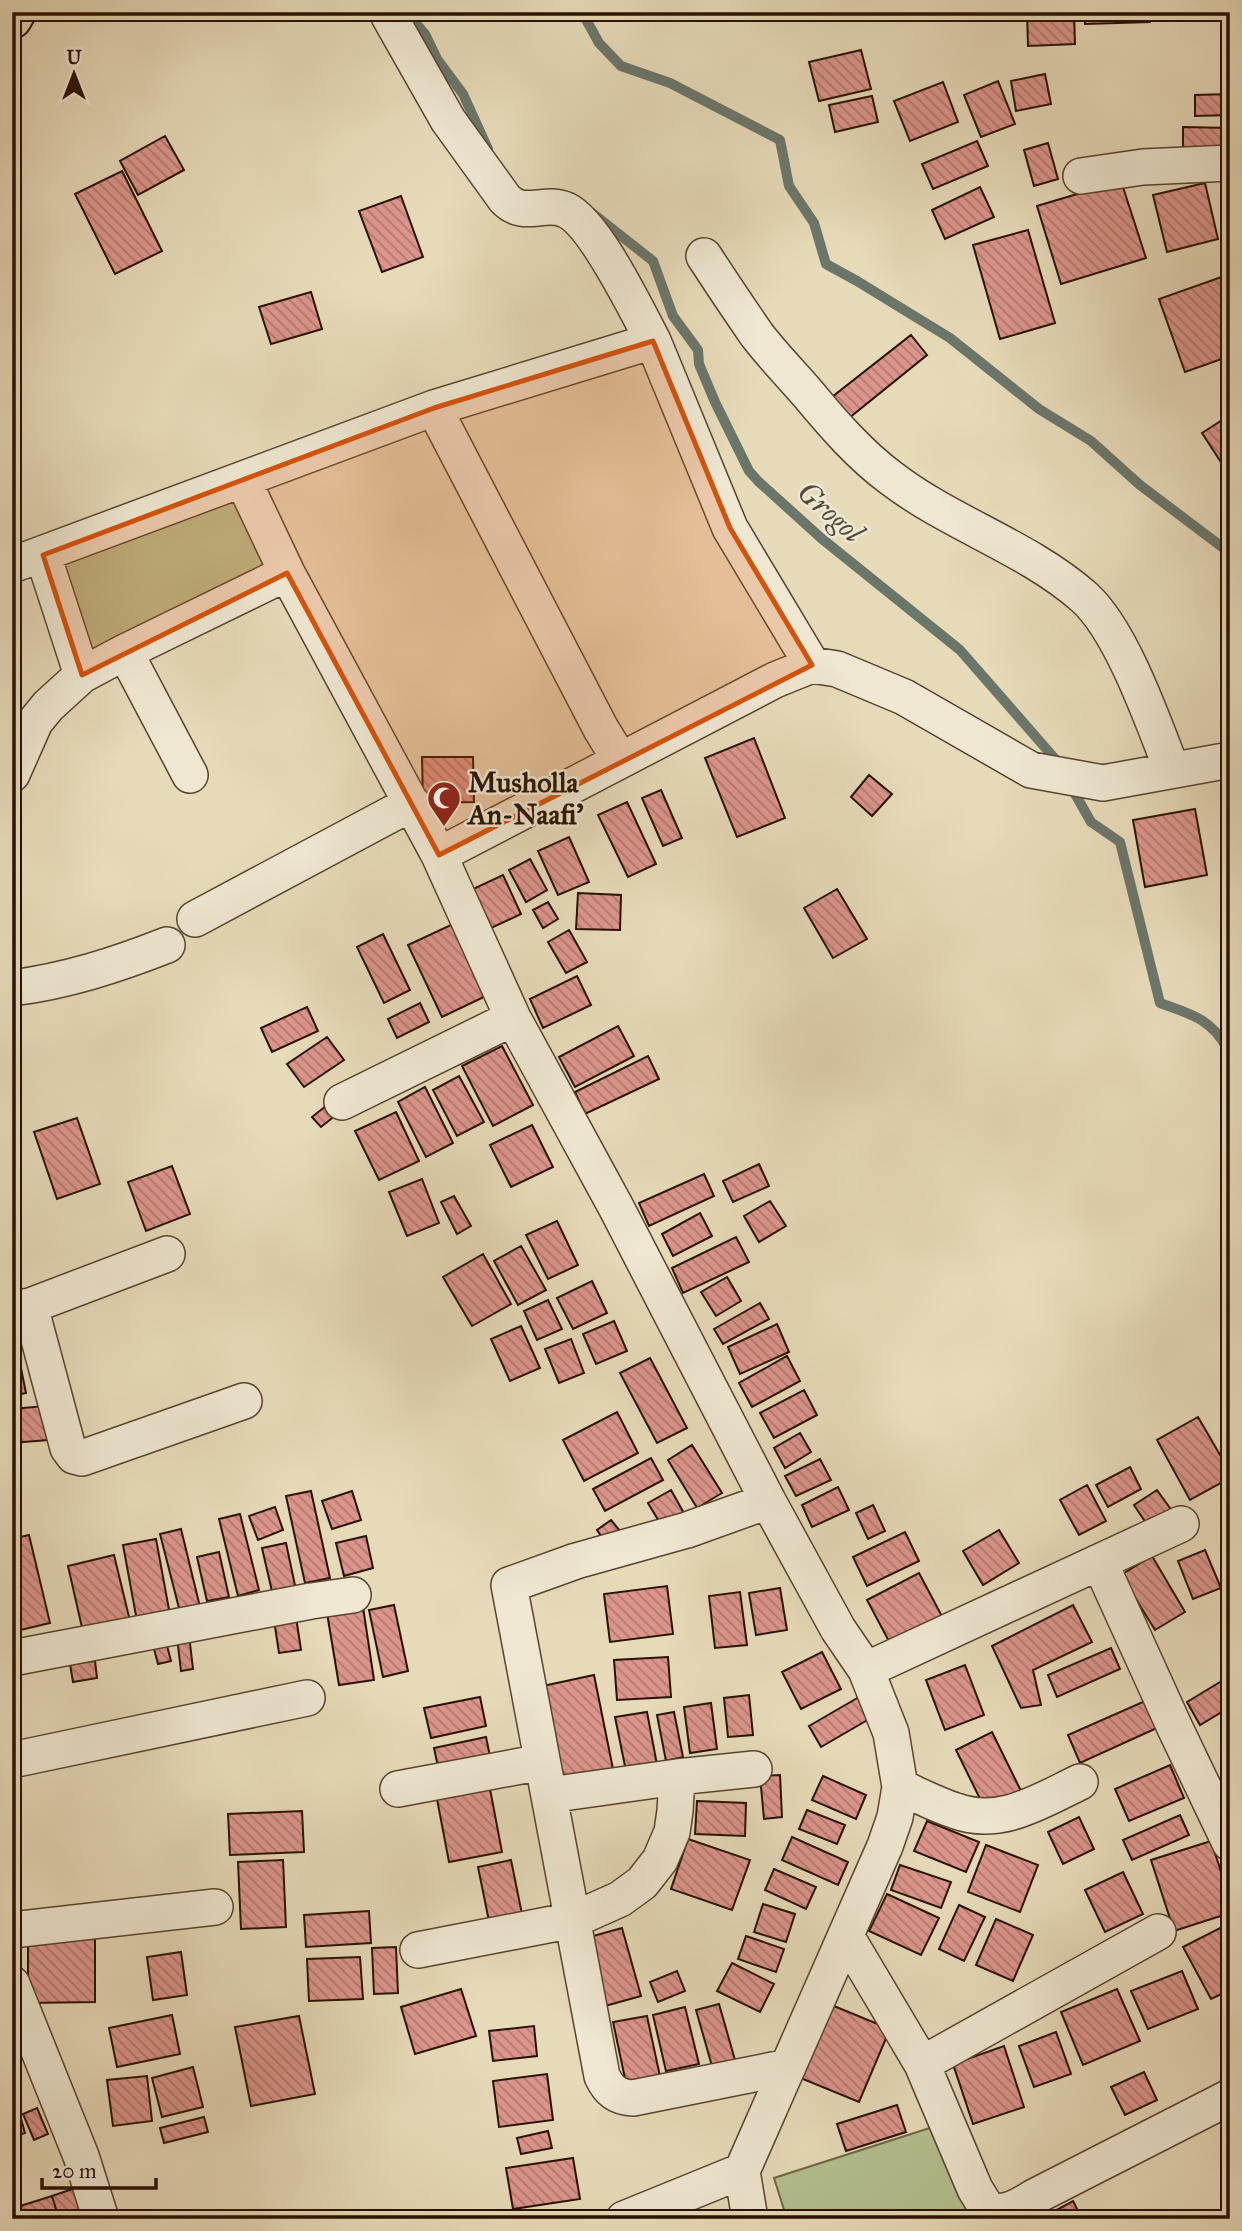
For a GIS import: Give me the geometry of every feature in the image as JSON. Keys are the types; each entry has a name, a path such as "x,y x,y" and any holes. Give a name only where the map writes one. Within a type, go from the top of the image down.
{"highway":[{"path":"12,19 16,12"}],"street":[{"path":"389,16 448,120 505,199 513,207 522,209 561,208 574,214 586,225 626,289 653,341 730,528 812,665"},
{"path":"1081,176 1143,167 1230,163"},
{"path":"704,256 759,336 835,427 889,477 941,512 991,537 1045,569 1084,598 1106,623 1123,655 1172,770"},
{"path":"82,675 28,560 435,408 653,341"},
{"path":"435,408 601,729 620,760"},
{"path":"243,480 287,573 439,855 513,1018 617,1209 768,1501 838,1629 866,1670 891,1734 900,1787 895,1817 885,1846 742,2171 750,2219"},
{"path":"12,774 35,722 48,706 82,675 287,573"},
{"path":"125,652 190,775"},
{"path":"439,855 775,680 812,665 853,674 904,696 1031,770 1103,783 1230,760"},
{"path":"195,919 412,803"},
{"path":"12,988 53,983 167,946"},
{"path":"342,1102 513,1018"},
{"path":"167,1254 21,1308 68,1448 74,1456 82,1458 244,1401"},
{"path":"768,1501 687,1530 576,1562 509,1585 602,2076 607,2086 615,2094 634,2098 788,2067"},
{"path":"866,1670 1181,1524"},
{"path":"1100,1563 1230,1843"},
{"path":"12,1658 352,1595"},
{"path":"12,1760 307,1698"},
{"path":"398,1789 546,1779 677,1777 754,1769"},
{"path":"418,1950 573,1920 620,1899 642,1883 660,1860 672,1832 677,1777"},
{"path":"900,1787 956,1812 985,1817 1011,1814 1080,1782"},
{"path":"12,1930 215,1907"},
{"path":"922,2064 1158,1932"},
{"path":"846,1936 922,2064 975,2189 988,2210 995,2212 1014,2209 1230,2097"},
{"path":"12,1984 81,2156 101,2219"},
{"path":"624,2219 742,2171"}],"highlighted area":[{"path":"653,341 730,528 812,665 439,855 287,573 82,675 43,555 434,408"}],"green space":[{"path":"241,481 290,573 81,673 49,554"},
{"path":"939,2125 971,2219 787,2219 774,2178"}],"building":[{"path":"1027,12 1074,12 1075,44 1028,46"},
{"path":"1085,12 1150,12 1150,22 1085,24"},
{"path":"861,50 871,89 819,101 809,62"},
{"path":"1045,74 1051,104 1016,111 1011,81"},
{"path":"998,81 1015,124 981,137 964,95"},
{"path":"943,82 958,122 910,141 894,101"},
{"path":"1230,94 1230,115 1195,116 1195,95"},
{"path":"872,96 878,122 835,132 829,105"},
{"path":"1183,127 1230,128 1230,157 1183,157"},
{"path":"165,136 184,170 138,195 120,161"},
{"path":"977,141 988,166 933,189 922,164"},
{"path":"1048,143 1058,179 1034,186 1024,150"},
{"path":"122,171 162,251 115,274 75,194"},
{"path":"1121,181 1146,258 1061,284 1037,206"},
{"path":"1205,183 1218,239 1167,252 1153,195"},
{"path":"980,187 994,217 945,239 932,210"},
{"path":"401,196 423,257 382,272 359,211"},
{"path":"1028,230 1055,323 1000,339 973,245"},
{"path":"1230,274 1230,356 1185,372 1159,299"},
{"path":"311,292 322,329 271,344 259,307"},
{"path":"911,335 927,355 849,418 832,397"},
{"path":"1230,415 1230,468 1226,470 1202,433"},
{"path":"754,738 785,818 737,837 705,758"},
{"path":"422,757 473,757 474,802 423,803"},
{"path":"869,775 892,794 872,816 851,797"},
{"path":"661,790 682,838 663,846 642,798"},
{"path":"627,802 656,864 628,877 598,815"},
{"path":"1195,809 1207,875 1145,887 1133,820"},
{"path":"569,837 589,882 558,895 538,851"},
{"path":"530,859 547,890 526,902 509,870"},
{"path":"503,875 521,914 489,929 471,890"},
{"path":"837,889 867,939 833,958 804,908"},
{"path":"578,893 621,895 620,930 576,929"},
{"path":"548,902 558,919 543,928 533,910"},
{"path":"453,924 488,995 442,1017 408,945"},
{"path":"569,930 587,962 566,973 548,942"},
{"path":"383,934 410,990 384,1003 357,947"},
{"path":"577,976 591,1005 543,1028 530,999"},
{"path":"420,1003 429,1022 397,1038 388,1019"},
{"path":"307,1007 318,1031 272,1052 261,1028"},
{"path":"618,1026 634,1056 575,1087 559,1057"},
{"path":"327,1037 344,1060 304,1087 287,1064"},
{"path":"502,1046 533,1105 493,1126 462,1066"},
{"path":"648,1056 659,1079 585,1114 575,1092"},
{"path":"459,1076 484,1122 457,1136 433,1090"},
{"path":"425,1087 453,1143 426,1157 398,1102"},
{"path":"332,1101 341,1111 321,1127 312,1117"},
{"path":"396,1112 419,1161 379,1180 355,1131"},
{"path":"77,1118 100,1184 57,1199 34,1132"},
{"path":"532,1125 553,1167 511,1187 490,1145"},
{"path":"759,1164 769,1186 733,1202 723,1181"},
{"path":"172,1166 190,1214 146,1231 128,1182"},
{"path":"704,1174 714,1196 649,1226 639,1203"},
{"path":"422,1179 439,1223 407,1236 389,1192"},
{"path":"454,1196 471,1226 457,1234 441,1202"},
{"path":"770,1201 786,1226 759,1242 744,1216"},
{"path":"700,1213 712,1236 673,1256 662,1234"},
{"path":"557,1221 578,1265 548,1279 526,1235"},
{"path":"736,1237 749,1262 683,1293 672,1268"},
{"path":"521,1246 546,1290 518,1305 494,1261"},
{"path":"483,1254 511,1304 472,1326 443,1277"},
{"path":"727,1277 741,1301 716,1316 701,1292"},
{"path":"592,1281 607,1313 573,1329 557,1298"},
{"path":"548,1300 562,1329 537,1340 524,1311"},
{"path":"760,1303 769,1319 723,1344 714,1329"},
{"path":"614,1321 627,1351 596,1364 583,1334"},
{"path":"777,1324 789,1352 740,1374 728,1347"},
{"path":"521,1326 540,1368 510,1381 491,1339"},
{"path":"14,1334 26,1393 12,1396 12,1335"},
{"path":"571,1339 584,1373 559,1383 545,1349"},
{"path":"787,1356 800,1381 752,1407 739,1383"},
{"path":"650,1358 687,1428 657,1443 620,1373"},
{"path":"804,1390 817,1415 774,1438 760,1413"},
{"path":"45,1406 48,1440 12,1443 12,1409"},
{"path":"617,1412 638,1453 584,1481 563,1440"},
{"path":"1198,1417 1230,1472 1230,1478 1190,1500 1157,1440"},
{"path":"800,1433 811,1452 785,1468 774,1448"},
{"path":"692,1445 722,1493 697,1508 668,1460"},
{"path":"651,1458 663,1480 605,1511 593,1489"},
{"path":"820,1459 831,1480 796,1496 785,1476"},
{"path":"1130,1467 1141,1489 1108,1507 1096,1485"},
{"path":"1087,1485 1106,1521 1079,1535 1060,1500"},
{"path":"838,1487 849,1510 812,1527 802,1505"},
{"path":"671,1490 685,1515 663,1528 648,1503"},
{"path":"1157,1490 1172,1511 1148,1526 1134,1505"},
{"path":"311,1491 330,1578 305,1583 286,1496"},
{"path":"352,1491 361,1520 332,1529 322,1501"},
{"path":"873,1505 885,1531 868,1539 856,1513"},
{"path":"275,1507 283,1530 258,1540 249,1516"},
{"path":"240,1514 259,1590 238,1596 219,1519"},
{"path":"611,1520 620,1531 606,1543 597,1530"},
{"path":"181,1529 200,1607 180,1612 160,1534"},
{"path":"999,1530 1019,1563 983,1585 963,1551"},
{"path":"905,1532 919,1561 867,1586 853,1557"},
{"path":"29,1535 50,1623 12,1632 12,1539"},
{"path":"366,1536 373,1568 344,1576 336,1543"},
{"path":"156,1539 170,1615 137,1621 123,1545"},
{"path":"286,1543 297,1595 274,1600 262,1548"},
{"path":"1205,1550 1221,1588 1193,1599 1178,1561"},
{"path":"219,1552 229,1597 207,1601 197,1557"},
{"path":"114,1555 130,1621 83,1632 68,1566"},
{"path":"1152,1556 1185,1612 1155,1630 1121,1575"},
{"path":"919,1573 944,1620 892,1647 867,1600"},
{"path":"667,1586 673,1634 610,1642 604,1594"},
{"path":"780,1588 787,1630 756,1635 749,1593"},
{"path":"740,1592 747,1645 715,1648 709,1596"},
{"path":"394,1605 408,1671 383,1677 369,1610"},
{"path":"1073,1605 1092,1642 1033,1670 1041,1705 1021,1708 992,1646"},
{"path":"363,1607 374,1680 339,1685 327,1613"},
{"path":"296,1617 301,1650 279,1653 274,1620"},
{"path":"189,1635 193,1669 181,1671 177,1637"},
{"path":"166,1642 171,1661 158,1664 153,1645"},
{"path":"1111,1648 1120,1669 1057,1697 1048,1675"},
{"path":"822,1652 841,1689 801,1709 782,1672"},
{"path":"668,1657 671,1697 617,1700 614,1660"},
{"path":"95,1661 97,1678 73,1682 70,1664"},
{"path":"965,1665 984,1715 945,1730 926,1680"},
{"path":"594,1675 613,1769 557,1780 538,1687"},
{"path":"1230,1676 1230,1707 1200,1725 1187,1702"},
{"path":"749,1695 753,1735 728,1737 724,1698"},
{"path":"480,1697 486,1726 431,1738 424,1708"},
{"path":"859,1697 871,1718 821,1747 809,1726"},
{"path":"1145,1701 1157,1728 1080,1763 1068,1735"},
{"path":"711,1703 717,1749 690,1753 684,1707"},
{"path":"647,1712 658,1770 627,1776 615,1717"},
{"path":"674,1712 683,1757 666,1761 657,1715"},
{"path":"992,1732 1021,1791 985,1809 956,1750"},
{"path":"486,1737 492,1766 440,1776 434,1748"},
{"path":"1170,1765 1184,1798 1129,1821 1115,1789"},
{"path":"780,1775 782,1817 764,1819 760,1776"},
{"path":"823,1776 866,1795 856,1819 812,1800"},
{"path":"490,1789 502,1852 449,1862 437,1799"},
{"path":"697,1801 746,1803 745,1836 695,1834"},
{"path":"807,1810 845,1825 837,1844 799,1829"},
{"path":"302,1811 304,1852 230,1855 228,1814"},
{"path":"1180,1815 1189,1835 1132,1860 1123,1840"},
{"path":"1079,1817 1094,1849 1063,1864 1048,1832"},
{"path":"927,1821 979,1842 966,1872 914,1851"},
{"path":"792,1837 848,1862 838,1885 782,1860"},
{"path":"688,1839 750,1860 732,1910 671,1889"},
{"path":"1211,1841 1230,1899 1230,1913 1174,1931 1151,1860"},
{"path":"986,1845 1038,1865 1020,1912 968,1892"},
{"path":"283,1860 286,1927 241,1929 238,1862"},
{"path":"511,1860 524,1924 491,1931 478,1867"},
{"path":"900,1865 951,1882 941,1908 891,1890"},
{"path":"774,1869 816,1887 806,1909 765,1890"},
{"path":"1123,1872 1143,1914 1105,1932 1085,1890"},
{"path":"887,1894 939,1918 921,1955 869,1931"},
{"path":"763,1904 795,1914 786,1942 754,1932"},
{"path":"959,1905 985,1917 964,1961 939,1949"},
{"path":"369,1911 371,1943 306,1947 304,1915"},
{"path":"996,1919 1033,1935 1013,1981 976,1965"},
{"path":"1222,1927 1230,1943 1230,1990 1211,1999 1183,1947"},
{"path":"622,1928 641,1996 605,2006 586,1938"},
{"path":"95,1934 95,2002 28,2003 28,1935"},
{"path":"746,1936 784,1949 776,1972 738,1959"},
{"path":"396,1947 398,1993 374,1994 372,1948"},
{"path":"181,1952 187,1995 153,2000 147,1957"},
{"path":"360,1957 363,1999 309,2001 307,1959"},
{"path":"732,1963 774,1984 760,2012 717,1991"},
{"path":"677,1971 685,1991 658,2002 650,1982"},
{"path":"1182,1971 1198,2009 1148,2029 1131,1991"},
{"path":"461,1989 476,2036 415,2054 401,2007"},
{"path":"1117,1989 1140,2041 1083,2065 1061,2012"},
{"path":"719,2004 735,2060 712,2066 696,2010"},
{"path":"829,2004 890,2029 859,2102 798,2077"},
{"path":"685,2007 699,2064 666,2071 653,2015"},
{"path":"172,2015 180,2054 117,2067 109,2028"},
{"path":"299,2016 315,2094 251,2106 235,2027"},
{"path":"647,2016 661,2081 627,2088 613,2022"},
{"path":"534,2026 537,2056 493,2061 489,2031"},
{"path":"1056,2032 1071,2074 1034,2087 1019,2046"},
{"path":"1004,2046 1024,2107 973,2124 953,2064"},
{"path":"193,2067 203,2107 162,2117 152,2078"},
{"path":"1144,2072 1157,2100 1125,2115 1111,2087"},
{"path":"547,2074 553,2120 499,2127 493,2081"},
{"path":"147,2076 152,2121 113,2126 107,2080"},
{"path":"897,2105 906,2132 846,2151 837,2124"},
{"path":"18,2108 25,2133 12,2137 12,2110"},
{"path":"37,2108 48,2134 34,2140 23,2114"},
{"path":"204,2117 208,2132 164,2143 160,2128"},
{"path":"548,2131 552,2148 521,2154 517,2138"},
{"path":"573,2158 580,2199 513,2209 506,2168"},
{"path":"87,2184 98,2219 59,2219 52,2196"},
{"path":"52,2196 59,2219 18,2219 14,2208"},
{"path":"1073,2201 1082,2219 1040,2219"}],"waterway":[{"name":"Grogol","path":"406,12 425,34 437,59 463,94 488,149"},
{"name":"Grogol","path":"582,12 599,43 621,66 670,83 780,140 789,186 814,223 826,264 950,338 1039,409 1091,441 1140,485 1230,553"},
{"name":"Grogol","path":"592,213 653,261 673,316 698,350 699,364 715,402 749,471 821,538 960,650 1061,768"},
{"name":"Grogol","path":"1070,785 1091,822 1120,842 1160,1003 1206,1023 1230,1049"}],"place":[{"name":"Musholla An-Naafi'","path":"444,828"}]}
